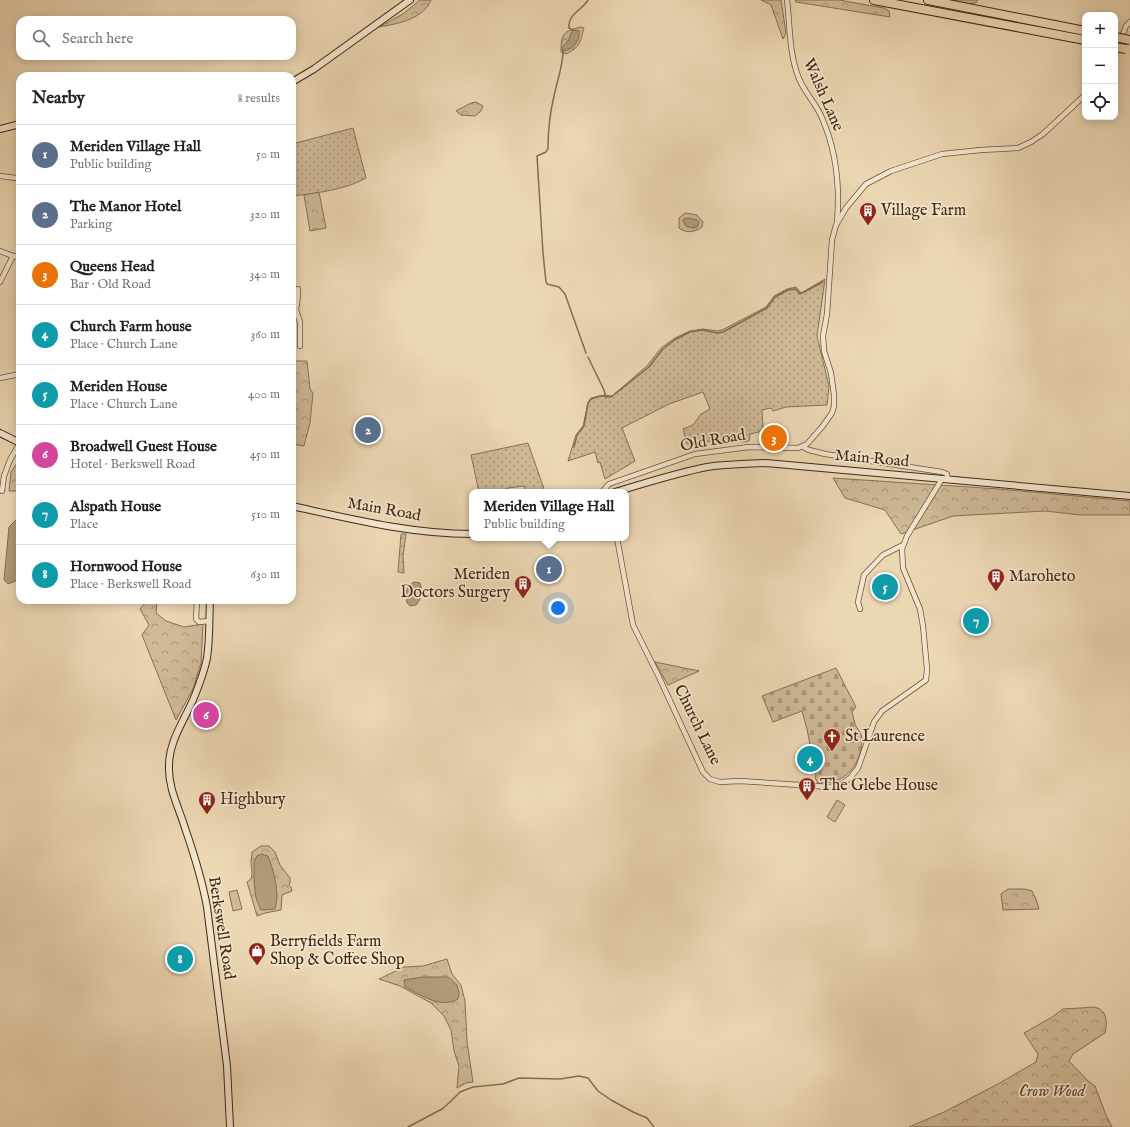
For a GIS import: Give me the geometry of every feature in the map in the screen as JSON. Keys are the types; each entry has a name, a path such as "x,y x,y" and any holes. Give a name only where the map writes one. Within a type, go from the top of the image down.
{"highway":[{"path":"874,0 1082,39"},
{"path":"928,0 1082,30"},
{"path":"1118,38 1130,40"},
{"path":"1118,47 1128,49"}],"main road":[{"path":"296,80 324,62 410,0"},
{"path":"0,129 16,125"},
{"path":"0,433 16,441"},
{"name":"Main Road","path":"625,489 684,472 732,464 766,463 1130,496"},
{"name":"Main Road","path":"296,507 404,528 445,533 469,534"},
{"name":"Berkswell Road","path":"210,604 208,648 205,668 197,692 173,741 169,766 169,777 203,887 207,907 227,1066 230,1127"}],"street":[{"name":"Walsh Lane","path":"787,0 792,54 798,76 822,117 829,137 836,172 839,203 836,225"},
{"path":"1117,48 1126,26 1130,22"},
{"path":"803,447 822,427 832,413 834,406 831,373 824,350 823,336 827,314 832,240 836,225 846,208 866,184 891,171 942,154 1018,148 1031,142 1043,134 1082,97"},
{"path":"0,176 16,178"},
{"path":"839,203 846,208"},
{"path":"0,251 16,256"},
{"path":"0,282 13,256"},
{"path":"296,303 298,289"},
{"path":"296,314 300,322 300,346"},
{"path":"0,378 16,375"},
{"name":"Old Road","path":"605,489 609,484 695,454 749,447 803,447 825,454 942,472 947,474 945,479"},
{"path":"2,491 4,476 10,460 16,450"},
{"name":"Church Lane","path":"618,541 633,625 706,776 720,782 740,781 830,787 842,784 851,777 858,768 874,722 882,711 926,680 927,669 923,626 917,602 903,568 903,546 907,536 945,479"},
{"path":"860,609 858,602 864,575 882,555 903,546"},
{"path":"197,604 196,619 199,622 209,621"}],"green space":[{"path":"420,0 431,0 422,12 416,16 409,20 379,27 403,14"},
{"path":"761,0 781,0 786,33 783,39 771,5"},
{"path":"795,0 839,0 884,8 889,11 890,17 796,2"},
{"path":"949,0 977,0 977,2 971,4"},
{"path":"581,27 584,28 577,47 566,54 561,52 562,41 565,34 571,30"},
{"path":"476,102 483,106 481,111 475,116 461,115 456,111 471,103"},
{"path":"353,128 366,178 359,182 340,188 296,195 296,143"},
{"path":"319,192 326,228 310,231 304,195"},
{"path":"685,213 697,215 703,222 702,227 691,232 679,228 679,218"},
{"path":"825,279 817,336 829,386 827,405 786,407 773,411 771,408 762,410 763,428 759,432 750,434 749,441 741,442 740,439 735,438 687,444 683,429 693,425 701,414 710,409 703,392 669,404 622,428 635,461 605,479 600,462 598,463 595,452 568,461 576,435 583,426 588,403 591,398 604,395 612,396 647,366 661,348 675,338 690,331 703,329 717,331 722,330 766,307 774,296 787,289 796,287 801,293"},
{"path":"296,361 307,361 310,389 313,393 310,423 304,446 296,445"},
{"path":"528,443 544,489 525,489 524,486 506,489 478,489 471,455"},
{"path":"16,465 16,491 9,491 11,472"},
{"path":"833,478 999,489 1130,501 1130,515 1080,515 1046,511 953,516 901,534 885,510 845,498"},
{"path":"401,534 406,534 403,556 404,573 398,572"},
{"path":"144,604 157,604 156,613 166,621 184,627 203,624 201,663 193,689 176,720 142,635 149,625 140,609"},
{"path":"655,662 699,671 668,685"},
{"path":"836,668 856,707 852,712 855,724 860,732 862,740 861,748 854,767 850,772 833,782 818,783 815,778 816,775 802,711 773,722 762,696"},
{"path":"837,800 845,805 835,822 827,817"},
{"path":"261,846 269,846 275,852 280,865 290,878 289,885 292,891 282,895 281,910 257,916 247,882 251,879 252,874 252,852"},
{"path":"1008,889 1024,889 1032,891 1039,909 1003,910 1001,894"},
{"path":"237,890 242,909 233,911 229,892"},
{"path":"447,959 452,974 461,985 465,1001 467,1042 473,1082 466,1083 457,1088 459,1066 454,1051 451,1030 444,1016 431,1003 400,986 379,979 404,967 423,966"},
{"name":"Crow Wood","path":"1091,1007 1101,1010 1105,1015 1105,1033 1073,1054 1069,1061 1088,1081 1095,1086 1112,1127 909,1127 944,1112 1036,1062 1038,1054 1024,1033 1063,1009"}],"shaded area":[{"path":"573,30 579,31 577,41 573,47 563,51 562,47 568,41"},
{"path":"688,218 697,220 699,222 698,226 686,226 684,224 684,219"},
{"path":"16,520 16,581 8,584 4,580 9,527"},
{"path":"414,582 420,583 420,600 416,605 410,606 407,603 406,591"},
{"path":"262,854 268,856 274,876 277,889 275,909 261,910 256,898 254,862 257,856"},
{"path":"423,977 448,977 457,986 459,992 458,999 451,1002 438,1002 424,997 405,987 404,980"}],"waterway":[{"path":"573,30 569,28 570,20 588,0"},
{"path":"563,51 561,68 550,115 548,148 546,152 537,156 543,253 546,282 547,284 559,287 565,294 586,353"},
{"path":"574,447 577,435 584,426 588,403 591,399 600,396 611,397 649,367 663,349 676,339 690,332 702,330 717,333 723,332 767,308 775,297 788,290 796,289 800,294 823,282"},
{"path":"588,357 606,397"},
{"path":"408,1127 442,1109 460,1092 473,1087 503,1084 519,1078 560,1079 579,1076 588,1078 598,1091 611,1100 647,1118 654,1127"}],"place":[{"name":"Village Farm","path":"868,226"},
{"name":"The Manor Hotel","path":"368,430"},
{"name":"Queens Head","path":"774,438"},
{"name":"Meriden Village Hall","path":"549,569"},
{"name":"Meriden House","path":"885,587"},
{"name":"Maroheto","path":"996,592"},
{"name":"Meriden Doctors Surgery","path":"523,599"},
{"name":"Alspath House","path":"976,621"},
{"name":"Broadwell Guest House","path":"206,715"},
{"name":"St Laurence","path":"832,752"},
{"name":"Church Farm house","path":"810,759"},
{"name":"The Glebe House","path":"807,801"},
{"name":"Highbury","path":"207,815"},
{"name":"Hornwood House","path":"180,959"},
{"name":"Berryfields Farm Shop & Coffee Shop","path":"257,966"}]}
